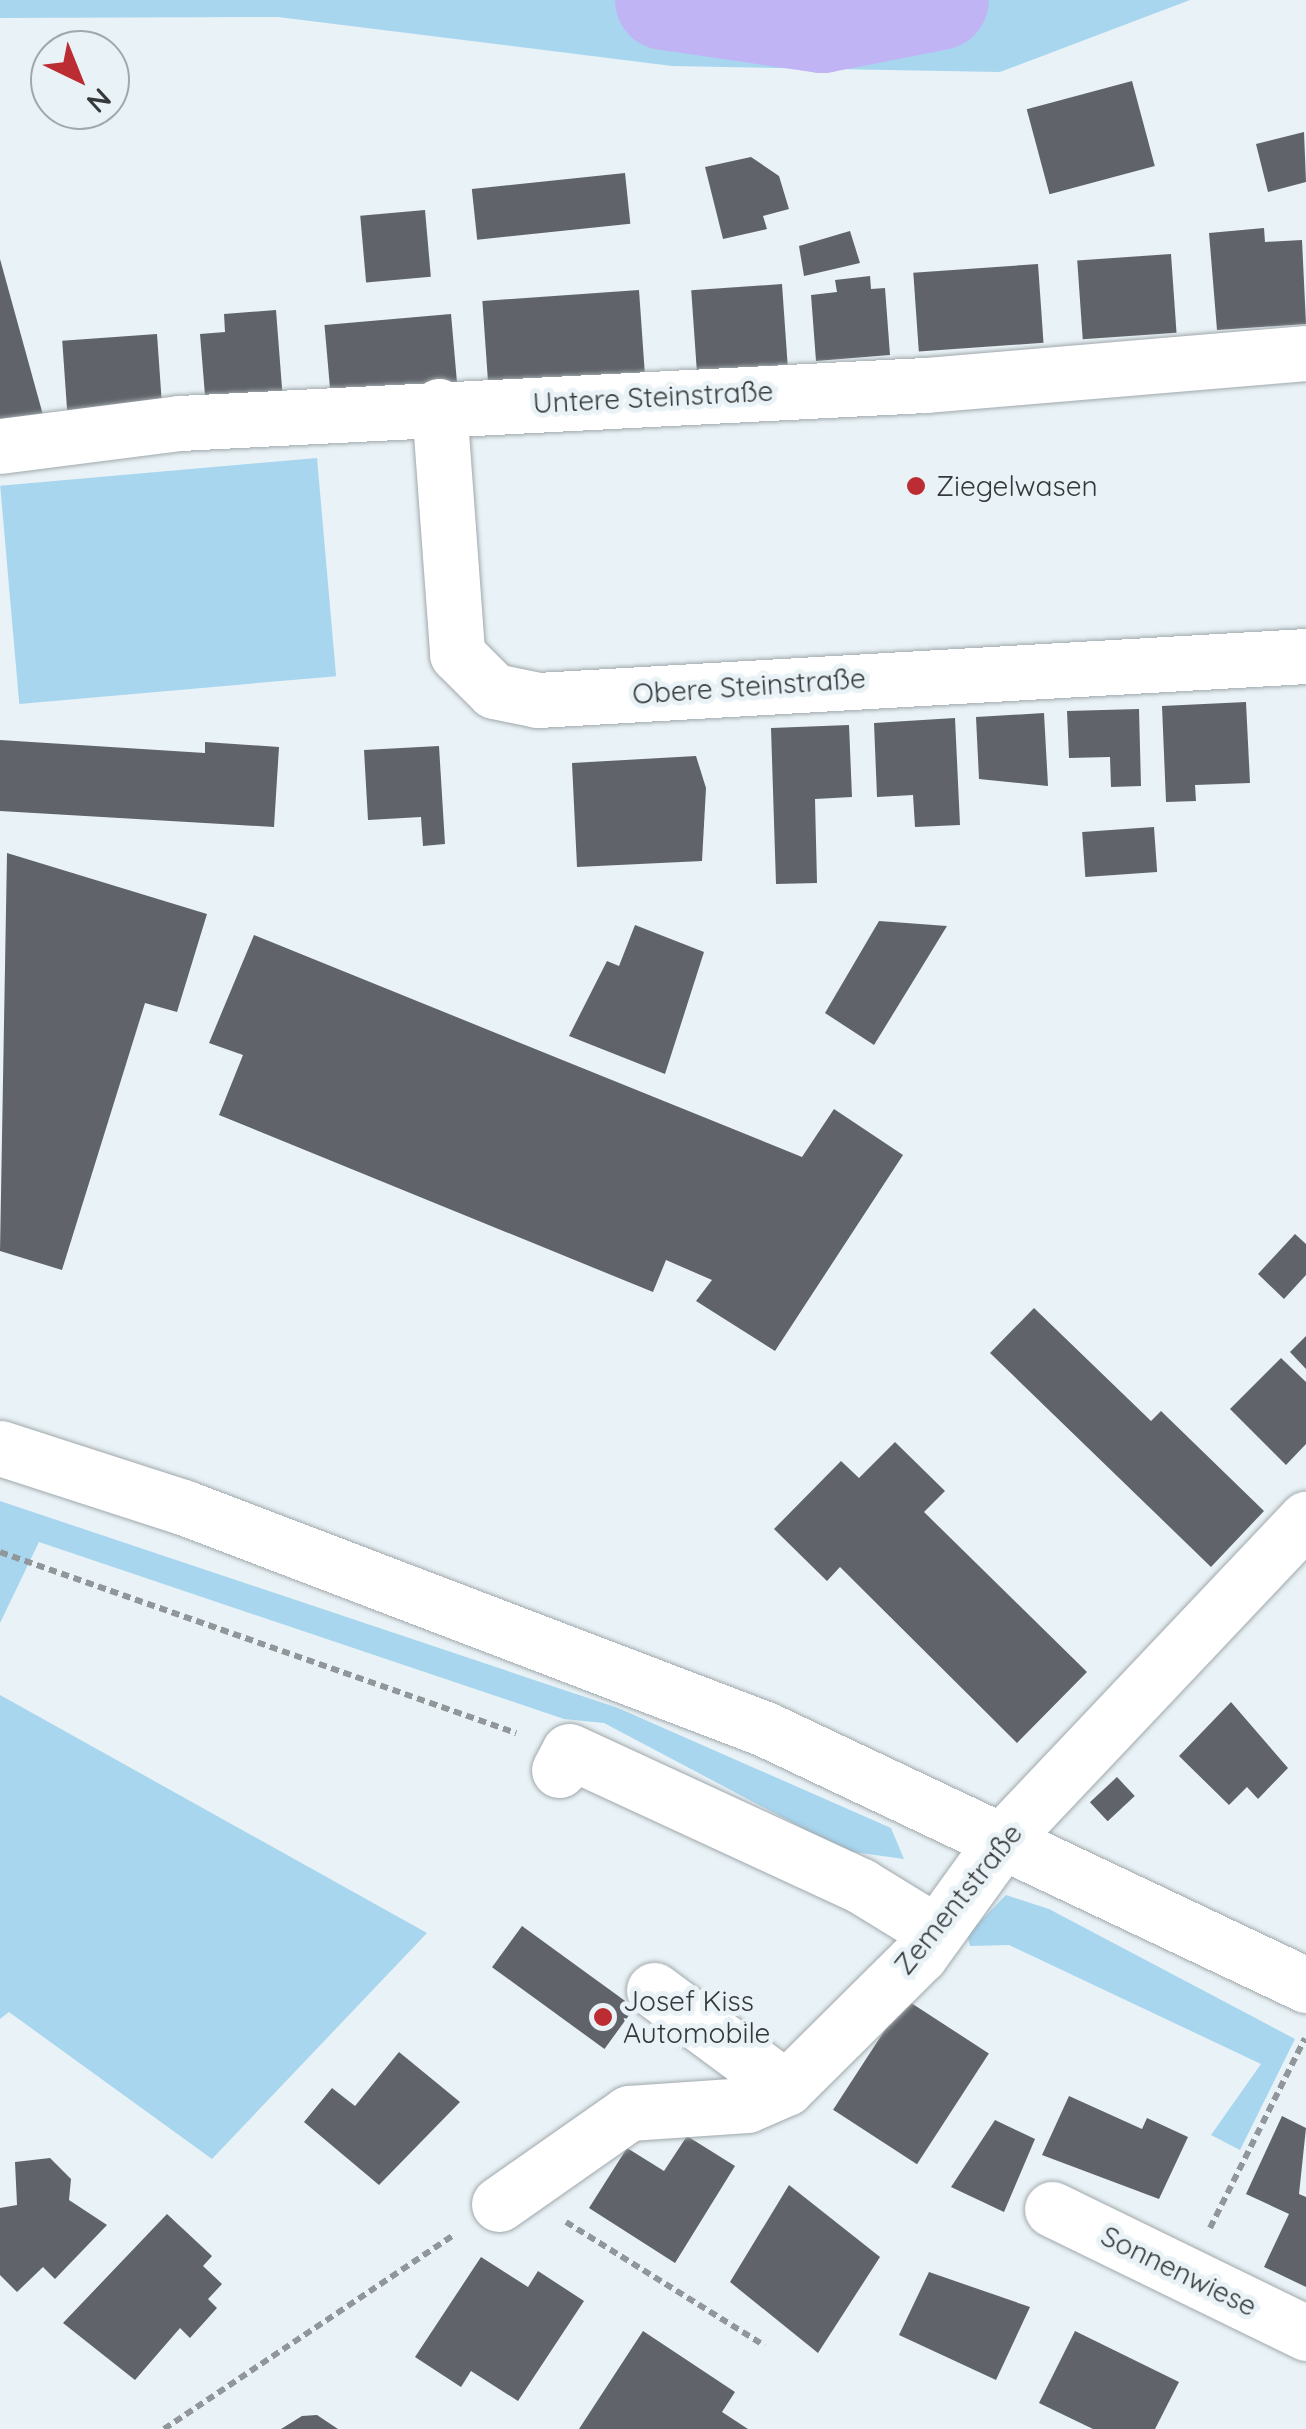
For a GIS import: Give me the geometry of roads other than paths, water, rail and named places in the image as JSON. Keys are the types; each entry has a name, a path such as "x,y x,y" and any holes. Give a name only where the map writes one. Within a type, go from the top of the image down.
{"street":[{"name":"Untere Steinstraße","path":"0,446 439,406 926,385 1306,353"},
{"name":"Obere Steinstraße","path":"439,406 456,654 494,691 538,700 1306,656"},
{"path":"0,1448 577,1653 1005,1837 1306,1985"},
{"name":"Zementstraße","path":"510,2197 628,2113 748,2105 786,2088 936,1932 1005,1837 1306,1520"},
{"path":"564,1761 861,1886 936,1932"},
{"path":"654,1990 786,2088"},
{"name":"Sonnenwiese","path":"1052,2209 1306,2333"}],"waterway":[{"path":"665,0 822,23 939,0"}],"place":[{"name":"Ziegelwasen","path":"916,486"},
{"name":"Josef Kiss Automobile","path":"603,2017"}]}
